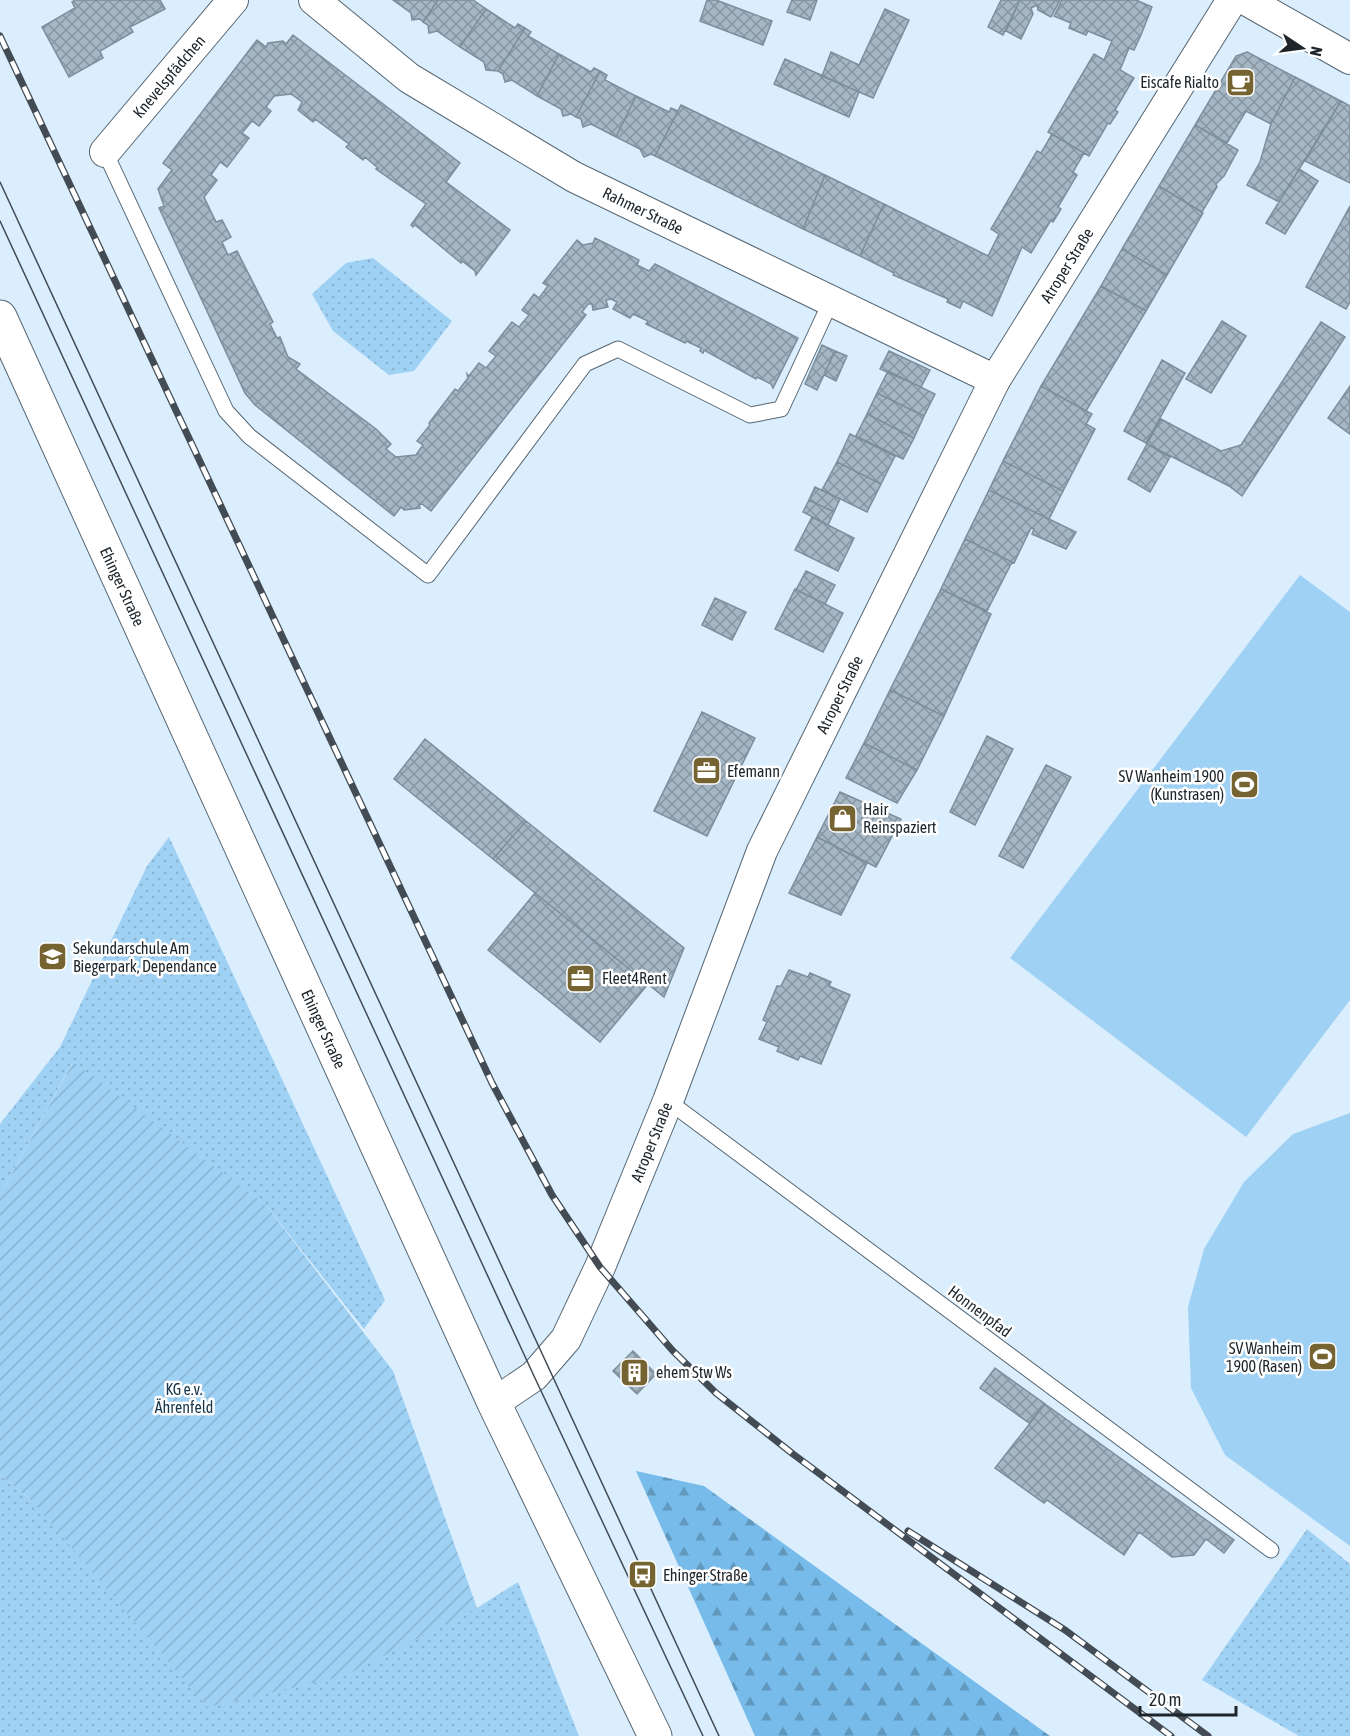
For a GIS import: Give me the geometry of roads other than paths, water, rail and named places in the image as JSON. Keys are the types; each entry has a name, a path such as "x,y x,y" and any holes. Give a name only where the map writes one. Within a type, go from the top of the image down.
{"street":[{"name":"Knevelspfädchen","path":"105,152 233,0"},
{"name":"Rahmer Straße","path":"314,0 409,78 574,177 995,380"},
{"name":"Atroper Straße","path":"494,1403 534,1376 566,1339 600,1267 668,1101 762,850 995,380 1232,0"},
{"path":"1246,0 1350,59"},
{"name":"Ehinger Straße","path":"0,317 494,1403 655,1736"}],"lane":[{"path":"105,152 226,411 249,436 428,575 585,364 618,349 750,415 781,409 831,301"},
{"name":"Honnenpfad","path":"668,1101 1271,1550"}],"tram line":[{"path":"0,182 719,1736"},
{"path":"0,221 703,1736"}],"railway":[{"path":"0,36 492,1083 552,1195 600,1267 673,1351 716,1393 793,1454 1171,1736"},
{"path":"908,1531 1065,1630 1208,1736"}],"place":[{"name":"Eiscafe Rialto","path":"1240,82"},
{"name":"Efemann","path":"706,771"},
{"name":"SV Wanheim 1900 (Kunstrasen)","path":"1245,785"},
{"name":"Hair Reinspaziert","path":"842,818"},
{"name":"Sekundarschule Am Biegerpark, Dependance","path":"52,957"},
{"name":"Fleet4Rent","path":"581,978"},
{"name":"SV Wanheim 1900 (Rasen)","path":"1323,1357"},
{"name":"ehem Stw Ws","path":"635,1372"},
{"name":"Ehinger Straße","path":"642,1575"}],"park label":[{"name":"KG e.v. Ährenfeld","path":"184,1398"}]}
